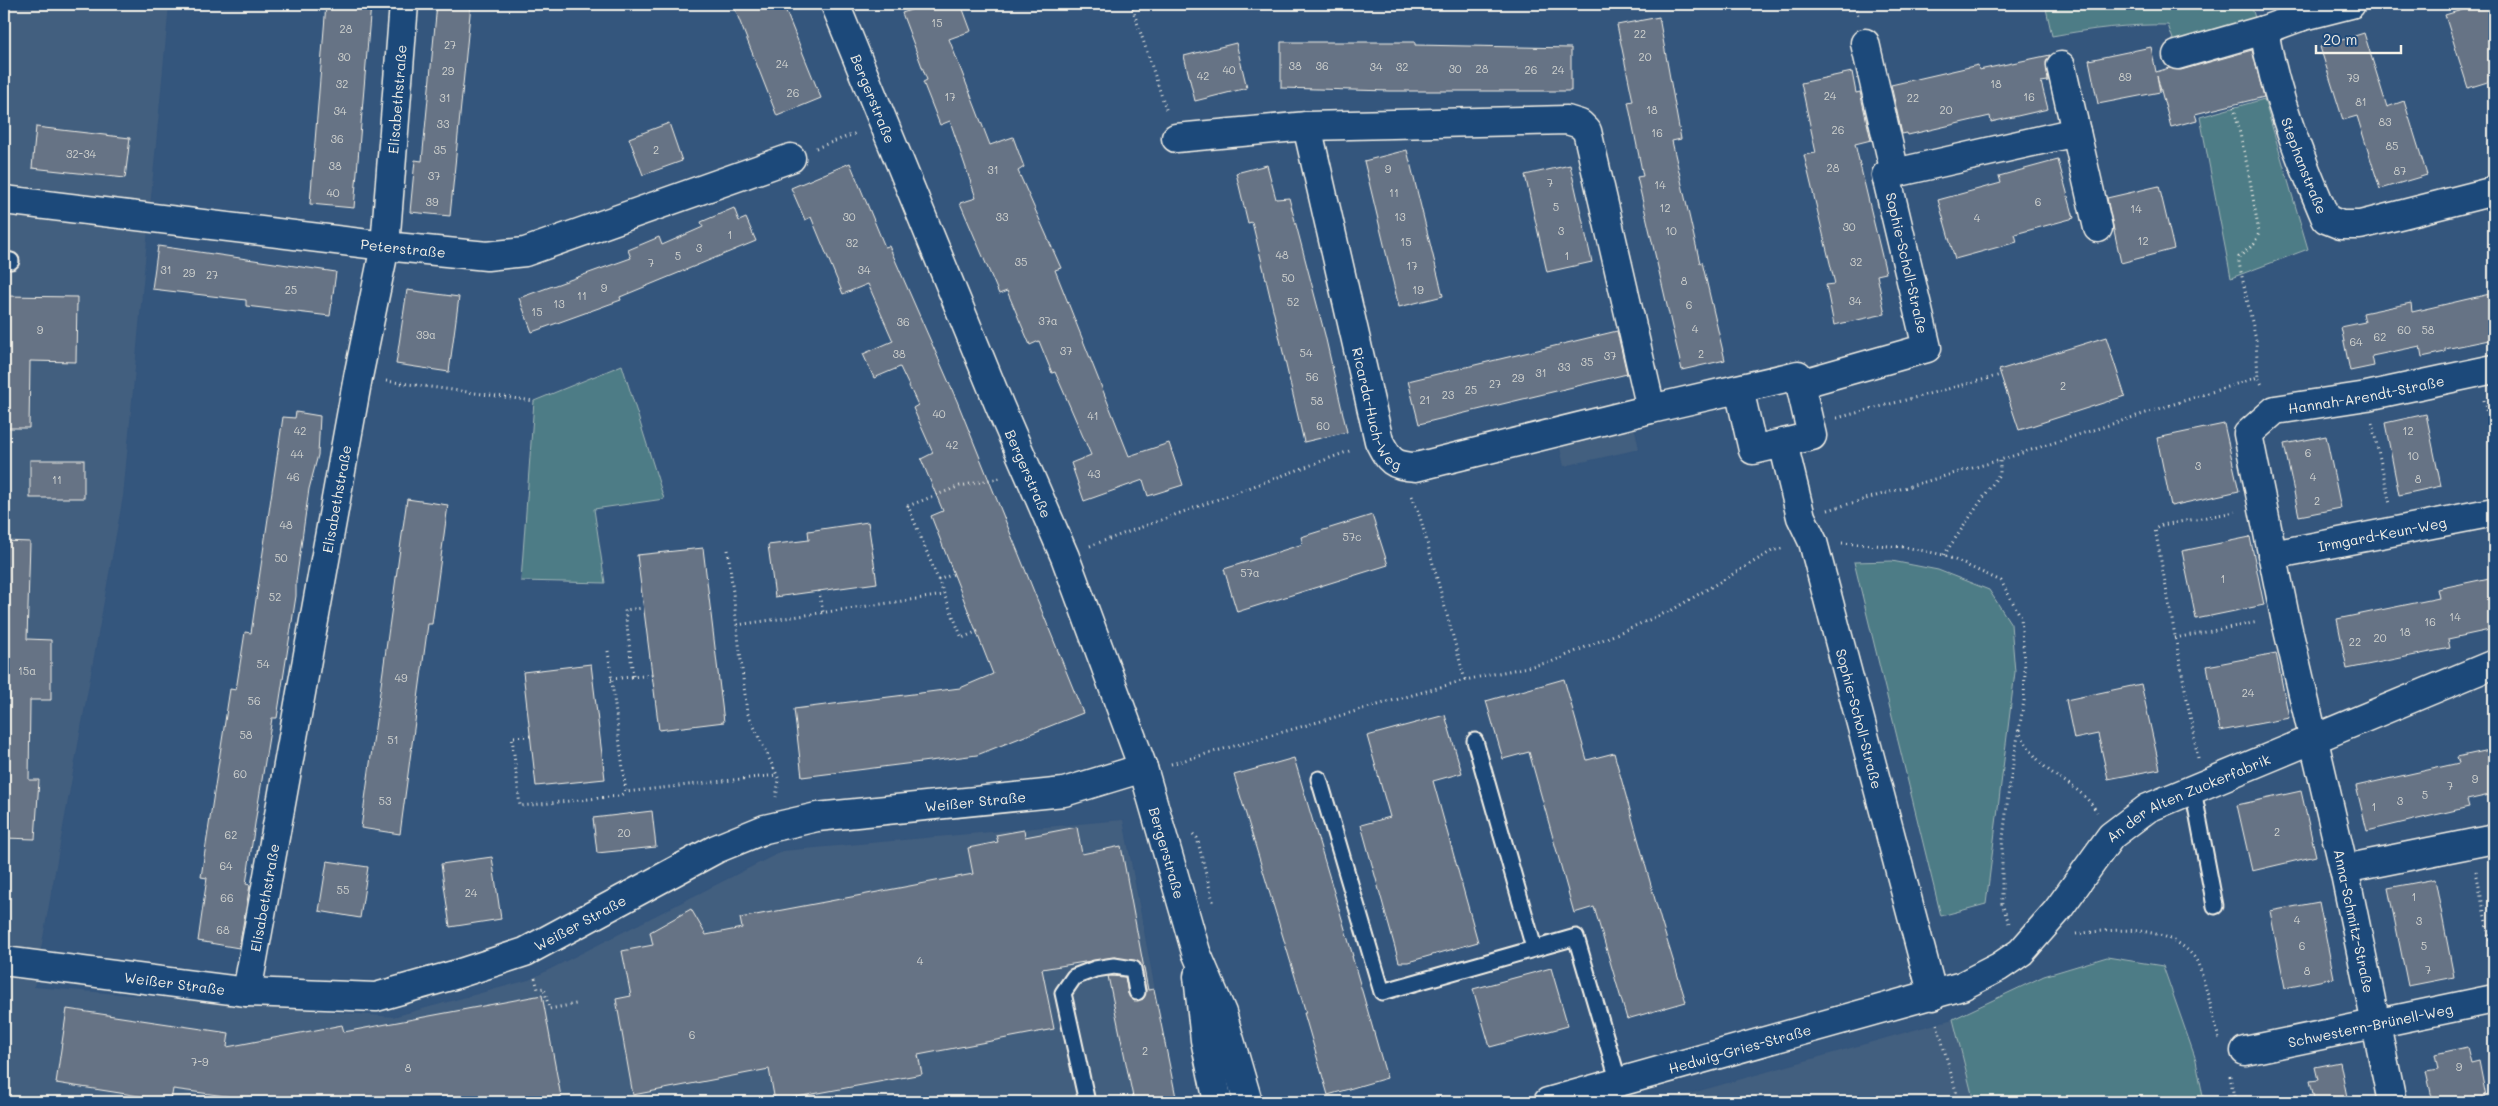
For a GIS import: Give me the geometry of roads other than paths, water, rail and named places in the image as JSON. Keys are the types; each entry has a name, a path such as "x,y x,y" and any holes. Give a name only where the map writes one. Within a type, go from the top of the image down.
{"street":[{"name":"Elisabethstraße","path":"247,992 358,378 385,246 404,4"},
{"name":"Bergerstraße","path":"835,4 1000,407 1030,473 1064,557 1143,768 1196,952 1222,1013 1248,1102"},
{"path":"2177,55 2264,30 2298,10 2351,4"},
{"name":"Stephanstraße","path":"2264,30 2268,56 2295,146 2326,219 2340,225 2360,225 2494,191"},
{"name":"Sophie-Scholl-Straße","path":"1865,43 1895,173"},
{"path":"2062,66 2098,228"},
{"path":"1176,138 1307,126 1567,120 1580,124 1587,131 1651,409"},
{"name":"Ricarda-Huch-Weg","path":"1307,126 1379,441 1388,458 1400,466 1416,467 1739,388"},
{"name":"Sophie-Scholl-Straße","path":"1800,384 1927,348 1886,175 2076,132"},
{"name":"Peterstraße","path":"4,200 385,246 487,256 525,252 791,158"},
{"name":"Hannah-Arendt-Straße","path":"2272,555 2248,434 2275,410 2367,396 2486,371"},
{"path":"1798,375 1800,384 1812,436 1753,450 1739,388 1798,375"},
{"name":"Sophie-Scholl-Straße","path":"1783,443 1931,996"},
{"name":"Irmgard-Keun-Weg","path":"2272,555 2494,512"},
{"path":"2272,555 2284,617 2314,740"},
{"name":"An der Alten Zuckerfabrik","path":"1931,996 1962,986 1999,967 2021,952 2057,911 2111,836 2148,808 2494,664"},
{"name":"Anna-Schmitz-Straße","path":"2314,740 2344,869 2392,1102"},
{"name":"Weißer Straße","path":"4,961 247,992 376,997 525,952 716,849 772,827 817,817 1064,792 1143,768"},
{"path":"2344,869 2482,841"},
{"name":"Bergerstraße","path":"1196,952 1205,1040 1218,1102"},
{"name":"Hedwig-Gries-Straße","path":"1548,1102 1622,1092 1931,996"},
{"name":"Schwestern-Brünell-Weg","path":"2231,1054 2494,999"}],"lane":[{"path":"1475,741 1534,948"},
{"path":"1319,779 1382,992 1576,937 1622,1092"},
{"path":"2198,788 2215,906"},
{"path":"1087,1102 1063,993 1074,977 1114,966 1133,969 1137,992"}]}
